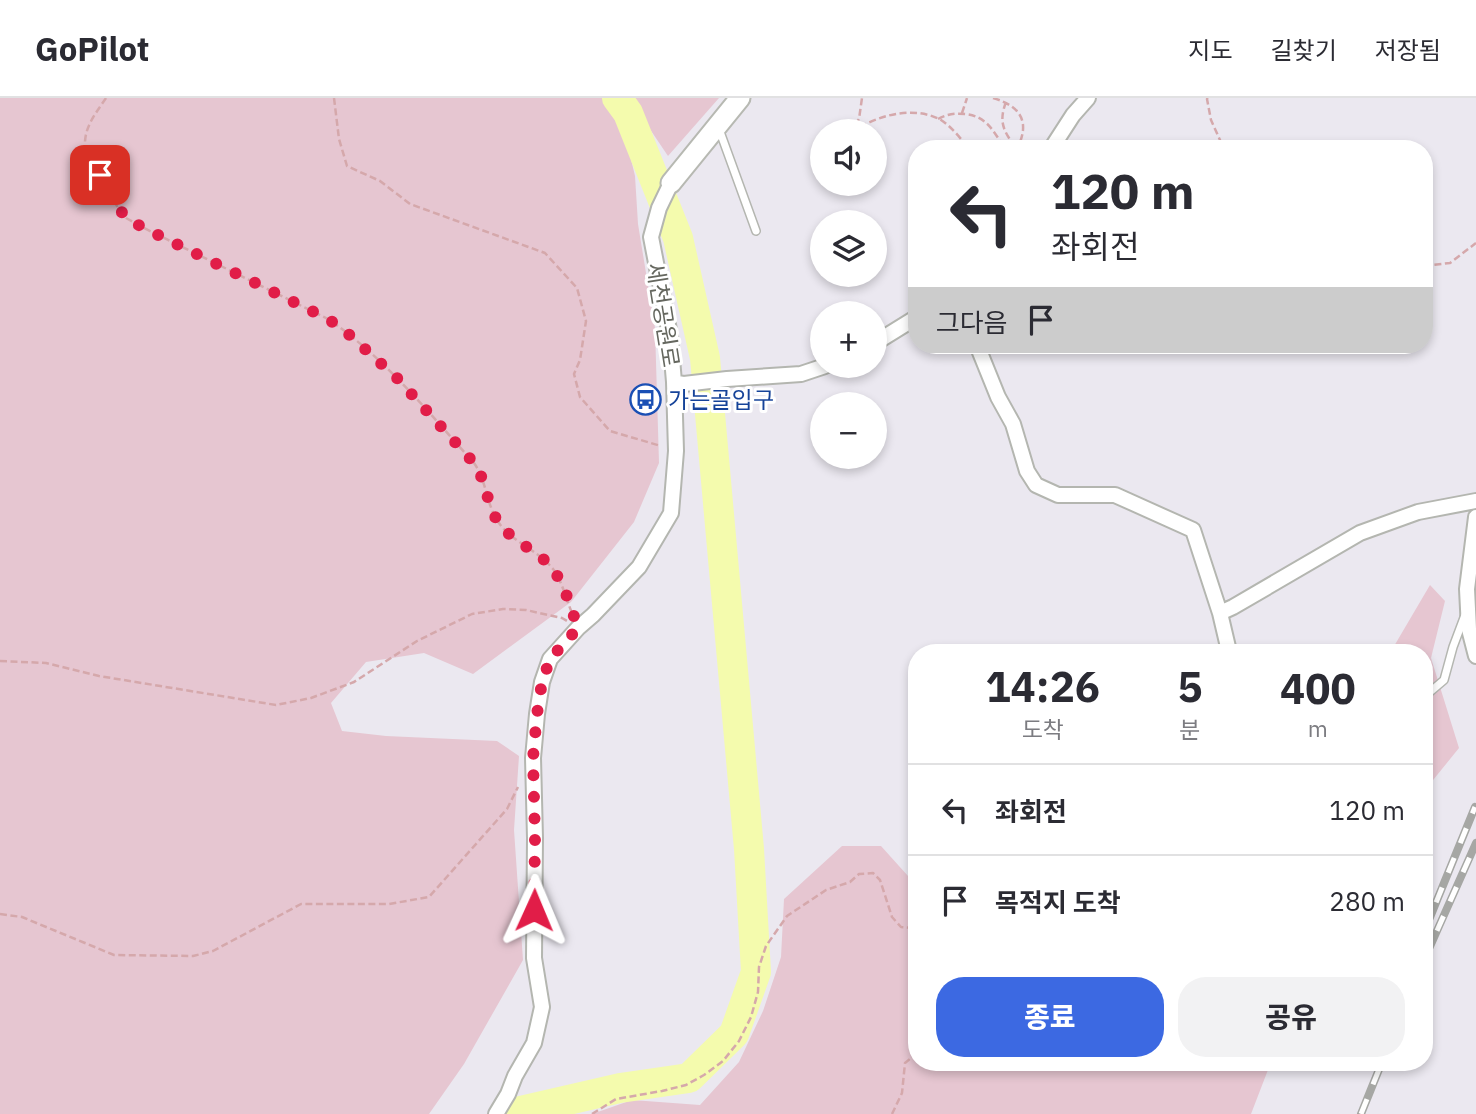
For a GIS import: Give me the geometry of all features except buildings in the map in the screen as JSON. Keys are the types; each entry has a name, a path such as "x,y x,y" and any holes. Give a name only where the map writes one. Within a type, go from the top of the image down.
{"street":[{"path":"671,183 740,98"},
{"path":"1057,140 1073,114 1088,98"},
{"name":"세천공원로","path":"496,1114 534,1043 542,1007 534,958 533,758 542,682 550,659 639,568 671,513 679,383 651,237 659,208 671,183"},
{"path":"887,336 908,323"},
{"path":"981,354 998,397 1013,424 1027,471 1036,485 1058,495 1115,495 1193,530 1220,613 1226,644"},
{"path":"679,383 801,374 810,371"},
{"path":"1220,613 1360,533 1418,512 1476,501"},
{"path":"1476,517 1467,589 1469,629 1476,656"}],"lane":[{"path":"717,125 756,232"},
{"path":"1433,689 1444,680 1452,647 1468,608"}],"path":[{"path":"106,98 87,130 85,146 127,218 328,319 376,358 474,463 483,478 499,523 552,569 578,628"},
{"path":"334,98 339,139 347,166 380,181 410,204 545,253 577,288 586,321 580,360 574,374 580,397 610,431 676,451"},
{"path":"859,119 862,98"},
{"path":"962,113 967,98"},
{"path":"993,98 1006,102 1019,113 1023,121 1020,140"},
{"path":"1208,98 1211,120 1220,140"},
{"path":"1006,102 1002,122 1011,140"},
{"path":"881,119 902,113 915,113 938,119 961,140"},
{"path":"938,119 945,115 971,114 984,119 1000,140"},
{"path":"1433,265 1450,263 1476,243"},
{"path":"0,661 46,663 99,676 276,705 311,698 354,682 416,641 472,614 503,609 526,610 562,618 578,628"},
{"path":"0,914 22,917 114,955 193,956 213,951 301,905 389,904 429,897 507,809 533,758"},
{"path":"592,1114 616,1099 686,1085 723,1061 739,1041 751,1017 758,992 759,967 766,946 787,916 827,890 850,882 859,874 873,873 880,880 892,917 901,927 908,928"},
{"path":"892,1114 902,1093 905,1063 908,1060"}],"shaded area":[{"path":"0,98 602,98 626,138 635,176 638,224 655,328 659,463 634,522 571,602 473,674 424,653 366,662 331,703 342,731 386,736 497,741 519,756 514,830 523,960 464,1064 429,1114 0,1114"},
{"path":"629,98 719,98 668,156"},
{"path":"1430,585 1445,601 1433,650 1433,644 1395,644"},
{"path":"1433,664 1459,748 1433,780"},
{"path":"842,846 881,846 908,876 908,1071 1268,1071 1251,1114 592,1114 632,1100 700,1105 739,1062 763,1011 781,957 784,899"}],"waterway":[{"path":"508,1114 620,1088 689,1078 734,1034 756,972 749,849 705,358 678,238 628,113 617,98"}],"railway":[{"path":"1433,910 1475,807"},
{"path":"1433,940 1476,843"},
{"path":"1361,1114 1378,1071"}],"place":[{"name":"가는골입구","path":"645,400"}],"route":[{"path":"100,175 110,195 127,218 328,319 360,343 397,378 474,463 483,478 499,523 552,569 578,628 550,659 542,682 537,714 533,758 534,910"}]}
